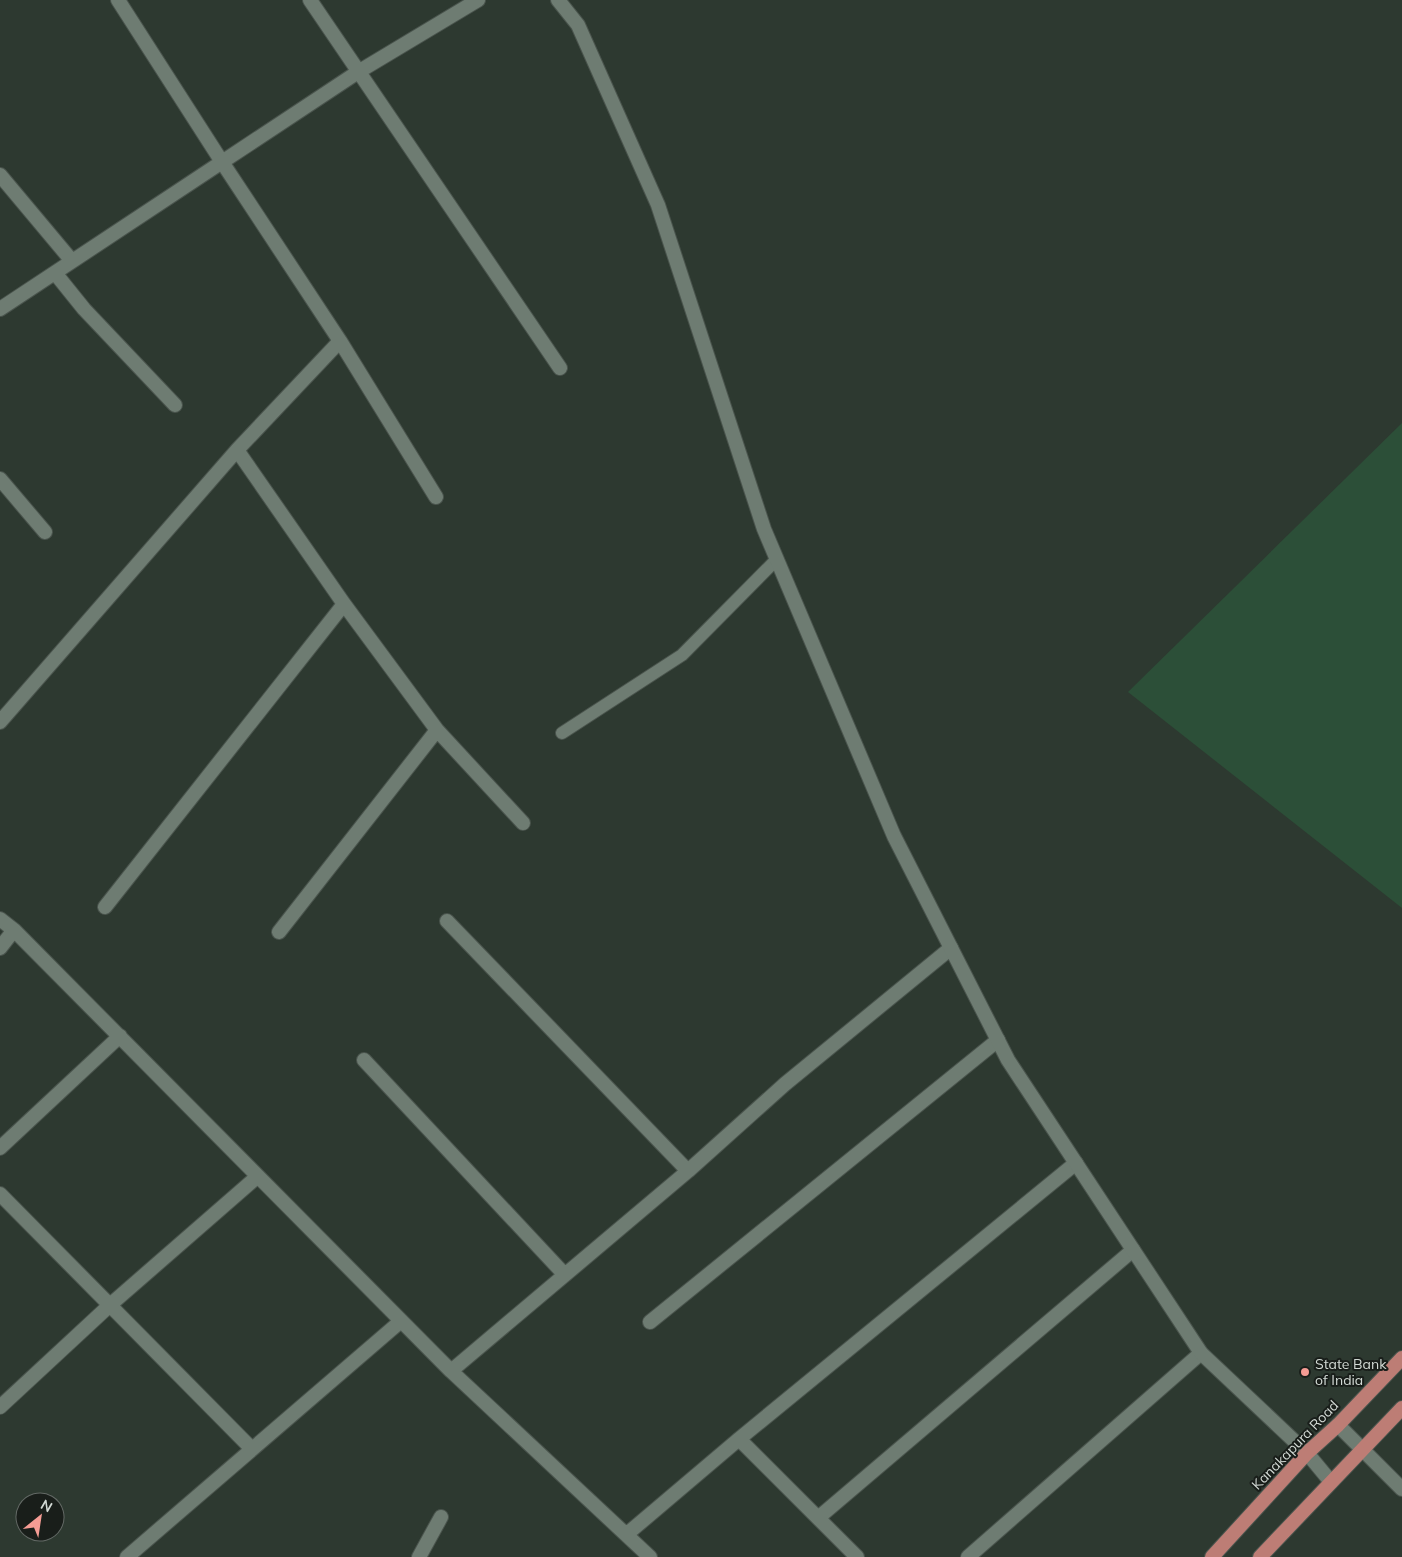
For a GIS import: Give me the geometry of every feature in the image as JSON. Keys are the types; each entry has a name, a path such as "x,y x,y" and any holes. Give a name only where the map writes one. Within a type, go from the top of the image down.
{"highway":[{"name":"Kanakapura Road","path":"1212,1557 1307,1453 1338,1425 1402,1358"},
{"path":"1260,1557 1402,1408"}],"street":[{"path":"118,0 340,341 436,497"},
{"path":"310,0 560,368"},
{"path":"0,309 358,72 478,0"},
{"path":"558,0 578,25 658,205 764,529 894,836 1008,1060 1201,1353 1307,1453 1331,1482"},
{"path":"0,175 72,261"},
{"path":"55,273 84,310 175,405"},
{"path":"0,722 237,450 340,341"},
{"path":"237,450 344,604 437,730 523,823"},
{"path":"0,479 45,532"},
{"path":"105,907 344,604"},
{"path":"279,932 437,730"},
{"path":"0,919 14,930 120,1036 451,1371 650,1557"},
{"path":"447,921 688,1171"},
{"path":"0,948 14,930"},
{"path":"451,1371 688,1171 784,1084 951,948"},
{"path":"0,1148 120,1036"},
{"path":"650,1322 998,1040"},
{"path":"364,1060 565,1275"},
{"path":"627,1534 739,1439 1076,1162"},
{"path":"0,1407 110,1305 258,1176"},
{"path":"0,1194 252,1449"},
{"path":"818,1518 1134,1250"},
{"path":"127,1557 401,1321"},
{"path":"968,1557 1201,1353"},
{"path":"1338,1425 1402,1489"},
{"path":"739,1439 857,1557"},
{"path":"419,1557 440,1517"}],"lane":[{"path":"562,733 682,655 777,559"}],"green space":[{"path":"1402,423 1402,908 1128,692"}],"place":[{"name":"State Bank of India","path":"1305,1372"}]}
